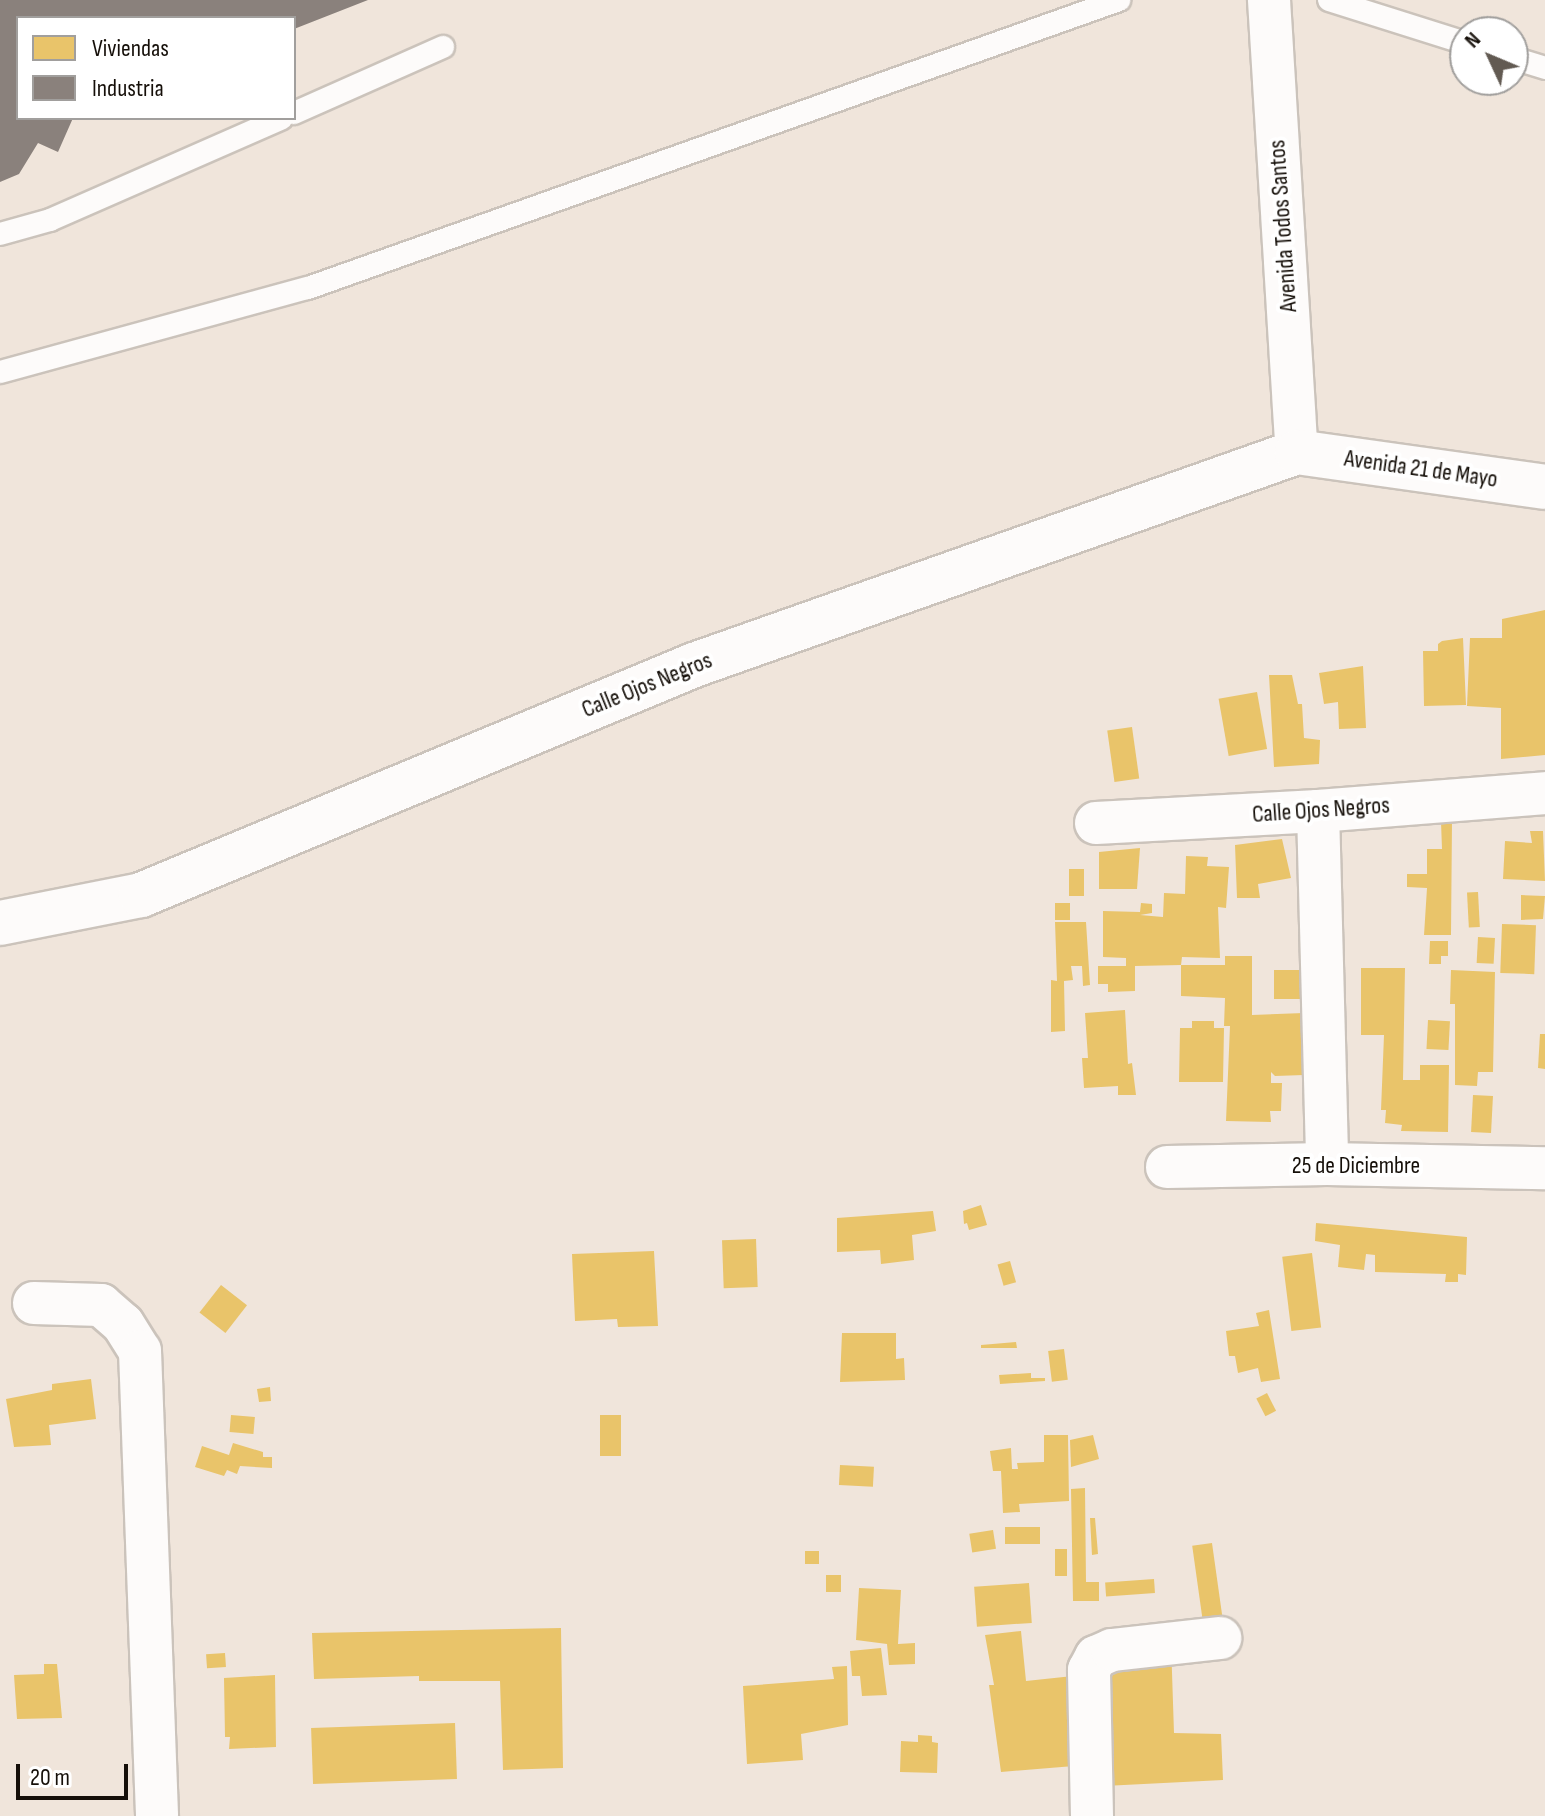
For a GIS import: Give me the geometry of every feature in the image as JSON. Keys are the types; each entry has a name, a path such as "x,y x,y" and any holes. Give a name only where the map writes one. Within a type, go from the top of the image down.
{"street":[{"name":"Avenida Todos Santos","path":"1269,0 1297,452"},
{"name":"Avenida 21 de Mayo","path":"1297,452 1545,487"},
{"name":"Calle Ojos Negros","path":"0,923 141,895 694,665 1297,452"},
{"name":"Calle Ojos Negros","path":"1096,823 1318,811 1545,793"},
{"path":"1318,811 1327,1164"},
{"name":"25 de Diciembre","path":"1167,1167 1327,1164 1545,1168"},
{"path":"34,1303 101,1305 123,1324 140,1351 157,1816"},
{"path":"1092,1816 1089,1670 1096,1657 1112,1650 1220,1638"}],"lane":[{"path":"0,372 308,288 1119,0"},
{"path":"1329,0 1449,38"},
{"path":"296,112 443,47"},
{"path":"0,234 50,220 277,120"}],"building: Viviendas":[{"path":"1545,610 1545,755 1501,759 1501,708 1467,706 1470,638 1502,638 1502,619"},
{"path":"1463,638 1466,705 1424,706 1423,651 1438,651 1438,644 1442,641"},
{"path":"1363,666 1366,728 1339,729 1338,702 1324,704 1319,673"},
{"path":"1269,675 1292,675 1298,704 1302,704 1304,738 1320,740 1319,764 1274,767"},
{"path":"1257,692 1267,749 1229,756 1219,699"},
{"path":"1132,727 1139,778 1114,782 1107,730"},
{"path":"1452,821 1451,935 1424,935 1427,888 1407,887 1407,874 1427,874 1427,849 1442,849 1441,822"},
{"path":"1530,831 1543,831 1545,881 1503,879 1505,841 1532,843"},
{"path":"1282,839 1291,878 1258,884 1260,898 1237,898 1235,845"},
{"path":"1140,848 1137,889 1099,889 1099,852"},
{"path":"1186,856 1208,857 1207,866 1229,867 1226,908 1218,907 1220,958 1182,957 1181,965 1135,966 1135,991 1108,992 1108,984 1098,984 1098,966 1126,966 1126,958 1103,957 1103,911 1140,912 1141,903 1152,904 1152,913 1140,915 1163,917 1164,893 1185,894"},
{"path":"1069,869 1084,869 1084,896 1069,896"},
{"path":"1478,892 1480,927 1469,928 1467,893"},
{"path":"1521,895 1545,896 1543,919 1521,920"},
{"path":"1055,903 1070,903 1070,920 1055,920"},
{"path":"1055,922 1086,922 1090,985 1083,986 1082,966 1071,966 1073,980 1064,981 1065,1031 1051,1032 1051,980 1057,981"},
{"path":"1502,924 1536,925 1534,974 1500,973"},
{"path":"1478,937 1495,938 1494,964 1477,963"},
{"path":"1430,941 1448,941 1448,956 1441,956 1441,964 1429,964"},
{"path":"1225,956 1252,956 1252,1015 1304,1013 1304,1075 1275,1076 1271,1072 1271,1083 1282,1083 1281,1111 1270,1111 1271,1122 1226,1121 1230,1026 1224,1026 1225,998 1181,996 1181,965 1225,965"},
{"path":"1361,968 1405,968 1403,1080 1420,1080 1420,1065 1449,1065 1448,1132 1401,1131 1402,1125 1385,1123 1386,1110 1381,1110 1384,1035 1361,1035"},
{"path":"1274,970 1304,970 1304,999 1274,999"},
{"path":"1451,970 1495,972 1493,1072 1478,1072 1477,1086 1455,1085 1455,1004 1450,1004"},
{"path":"1125,1010 1128,1064 1132,1063 1136,1095 1118,1095 1118,1086 1084,1088 1082,1058 1088,1058 1085,1013"},
{"path":"1428,1020 1450,1021 1448,1050 1426,1049"},
{"path":"1192,1021 1214,1021 1214,1028 1224,1028 1223,1082 1179,1082 1180,1028 1192,1028"},
{"path":"1540,1034 1545,1034 1545,1069 1538,1068"},
{"path":"1473,1095 1493,1096 1491,1133 1471,1132"},
{"path":"981,1205 987,1225 969,1230 967,1223 964,1224 963,1211"},
{"path":"933,1211 936,1231 912,1235 914,1260 881,1264 880,1250 837,1252 837,1218"},
{"path":"1316,1223 1467,1237 1466,1275 1458,1274 1458,1282 1445,1282 1446,1274 1375,1272 1375,1255 1366,1254 1364,1270 1338,1267 1340,1245 1315,1241"},
{"path":"756,1239 758,1287 724,1288 722,1240"},
{"path":"654,1251 658,1326 618,1327 617,1319 575,1321 572,1254"},
{"path":"1312,1253 1321,1327 1291,1331 1282,1257"},
{"path":"1010,1261 1016,1282 1004,1286 998,1265"},
{"path":"221,1285 247,1305 225,1333 199,1313"},
{"path":"1269,1310 1280,1379 1261,1382 1258,1368 1238,1373 1235,1356 1229,1356 1226,1331 1259,1326 1256,1313"},
{"path":"842,1333 896,1333 896,1359 904,1358 905,1380 840,1382"},
{"path":"1016,1342 1017,1348 981,1348 981,1345"},
{"path":"1064,1349 1068,1380 1052,1382 1048,1351"},
{"path":"1031,1373 1031,1378 1045,1378 1045,1381 1000,1384 999,1375"},
{"path":"91,1379 96,1419 49,1425 51,1445 14,1447 6,1399 52,1390 52,1384"},
{"path":"270,1387 271,1401 259,1402 257,1389"},
{"path":"1267,1393 1276,1411 1265,1416 1256,1398"},
{"path":"231,1415 255,1417 253,1434 230,1432"},
{"path":"600,1415 621,1415 621,1456 600,1456"},
{"path":"1044,1435 1068,1435 1069,1501 1019,1504 1020,1512 1003,1513 1001,1471 993,1471 990,1451 1011,1448 1012,1469 1018,1469 1017,1463 1044,1462"},
{"path":"1093,1435 1099,1459 1071,1467 1070,1440"},
{"path":"233,1443 263,1452 263,1457 272,1457 272,1468 240,1466 237,1474 227,1470 224,1476 195,1467 202,1446 229,1455"},
{"path":"840,1465 874,1467 873,1487 839,1485"},
{"path":"1085,1488 1086,1582 1099,1582 1099,1601 1073,1601 1071,1489"},
{"path":"1090,1518 1095,1518 1098,1554 1092,1555"},
{"path":"1005,1527 1040,1527 1040,1544 1005,1544"},
{"path":"993,1530 996,1549 972,1553 969,1534"},
{"path":"1212,1543 1225,1639 1206,1642 1192,1546"},
{"path":"1055,1549 1067,1549 1067,1576 1055,1576"},
{"path":"805,1551 819,1551 819,1564 805,1564"},
{"path":"826,1575 841,1575 841,1592 826,1592"},
{"path":"1154,1579 1155,1593 1106,1596 1105,1582"},
{"path":"1029,1583 1032,1623 977,1627 974,1587"},
{"path":"859,1588 901,1590 898,1644 915,1643 915,1664 889,1665 887,1644 856,1640"},
{"path":"561,1628 563,1768 503,1770 500,1681 419,1681 419,1676 314,1679 312,1633"},
{"path":"1021,1631 1026,1681 1073,1676 1074,1766 1001,1772 989,1685 994,1685 985,1635"},
{"path":"1171,1642 1174,1733 1221,1734 1223,1780 1104,1786 1101,1653"},
{"path":"881,1648 887,1695 862,1696 860,1676 852,1676 850,1651"},
{"path":"225,1653 226,1667 207,1668 206,1654"},
{"path":"44,1664 57,1664 62,1718 17,1719 14,1675 44,1674"},
{"path":"847,1666 848,1725 801,1734 803,1760 747,1764 743,1686 834,1679 832,1667"},
{"path":"275,1675 276,1747 229,1749 230,1737 225,1737 224,1678"},
{"path":"455,1723 457,1779 313,1784 311,1728"},
{"path":"918,1735 932,1736 932,1742 938,1743 937,1773 900,1772 901,1741 918,1742"}],"building: Industria":[{"path":"0,0 368,0 296,28 296,16 16,16 16,120 72,120 58,152 38,143 19,174 0,182"}]}
